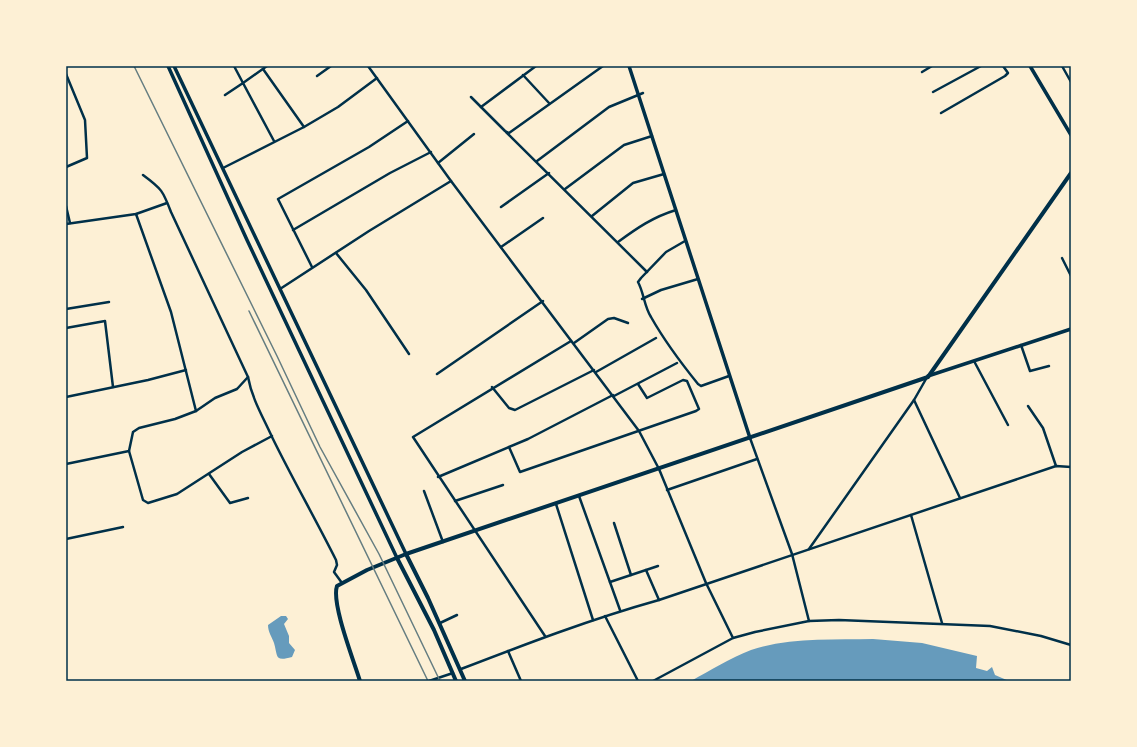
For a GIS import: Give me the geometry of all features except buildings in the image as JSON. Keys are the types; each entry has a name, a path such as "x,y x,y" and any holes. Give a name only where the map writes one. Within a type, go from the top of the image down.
{"main road":[{"path":"360,681 341,621 335,591 337,586 364,572 406,554 475,532 928,376 1071,173"},
{"path":"406,554 440,623 465,681"},
{"path":"397,558 434,630 456,681"}],"street":[{"path":"168,66 247,240 397,558"},
{"path":"174,66 406,554"},
{"path":"234,66 274,141"},
{"path":"224,95 267,66"},
{"path":"317,76 331,66"},
{"path":"368,66 451,181 639,431 659,469 706,583 733,638"},
{"path":"481,107 536,66"},
{"path":"506,132 509,133 549,103 603,66"},
{"path":"628,66 757,459 792,554 809,621"},
{"path":"922,72 932,66"},
{"path":"933,92 981,66"},
{"path":"941,113 1005,76 1008,73 1004,66"},
{"path":"1030,66 1071,135"},
{"path":"1062,66 1071,82"},
{"path":"263,69 304,128"},
{"path":"66,74 85,120 87,158 66,167"},
{"path":"523,75 549,103"},
{"path":"222,168 274,141 304,128 334,109 377,78"},
{"path":"537,161 609,107 643,92"},
{"path":"470,97 537,161 646,272"},
{"path":"312,268 278,199 369,148 408,120"},
{"path":"438,162 474,134"},
{"path":"565,189 624,145 652,136"},
{"path":"293,230 390,173 431,152"},
{"path":"501,207 549,173"},
{"path":"592,216 633,183 664,174"},
{"path":"143,175 161,190 248,377 251,393 336,560 337,565 334,572 343,583"},
{"path":"280,289 451,181"},
{"path":"66,224 136,214 167,203"},
{"path":"66,206 70,223"},
{"path":"618,242 652,219 676,210"},
{"path":"136,214 171,312 196,411"},
{"path":"502,247 543,218"},
{"path":"247,240 255,236"},
{"path":"685,241 666,252 638,282 641,287 642,299 650,316 698,384 701,386 706,385 730,375"},
{"path":"336,253 366,290 409,354"},
{"path":"1062,258 1071,276"},
{"path":"642,299 661,290 699,279"},
{"path":"66,309 109,302"},
{"path":"437,374 543,302"},
{"path":"545,636 438,477 413,437 608,319 614,318 628,323"},
{"path":"66,328 105,322 113,387"},
{"path":"809,549 914,400 928,376 1071,329"},
{"path":"492,388 508,408 515,410 595,371 656,338"},
{"path":"1021,345 1030,371 1049,366"},
{"path":"974,361 1008,426"},
{"path":"438,477 509,447 638,384 677,363"},
{"path":"66,397 186,370"},
{"path":"248,377 237,389 215,398 196,411 139,428 133,432 129,451 143,500 148,502 177,494 242,452 272,436"},
{"path":"509,447 520,472 699,409 687,381 683,380 647,398 638,384"},
{"path":"914,400 960,498"},
{"path":"1028,406 1043,428 1056,466"},
{"path":"66,464 129,451"},
{"path":"667,490 757,459"},
{"path":"461,669 545,636 620,610 659,600 1056,466 1071,467"},
{"path":"209,474 230,503 248,498"},
{"path":"455,501 503,485"},
{"path":"424,491 443,542"},
{"path":"579,496 620,610"},
{"path":"556,504 593,620"},
{"path":"911,515 942,623"},
{"path":"614,523 631,575"},
{"path":"66,539 123,527"},
{"path":"610,582 658,566"},
{"path":"646,570 659,600"},
{"path":"440,623 457,615"},
{"path":"605,616 638,681"},
{"path":"653,681 733,638 809,621 839,620 942,623 1008,629 1071,645"},
{"path":"508,651 521,681"},
{"path":"429,681 453,673"}],"water":[{"path":"281,616 286,616 288,619 284,624 289,636 289,643 295,650 292,657 282,659 278,657 268,625"},
{"path":"873,639 922,643 977,656 976,668 987,671 992,667 995,675 1009,681 691,681 721,664 751,650 766,646 796,641"}],"railway":[{"path":"134,66 277,356 320,447 379,554 440,681"},
{"path":"249,311 428,681"}]}
